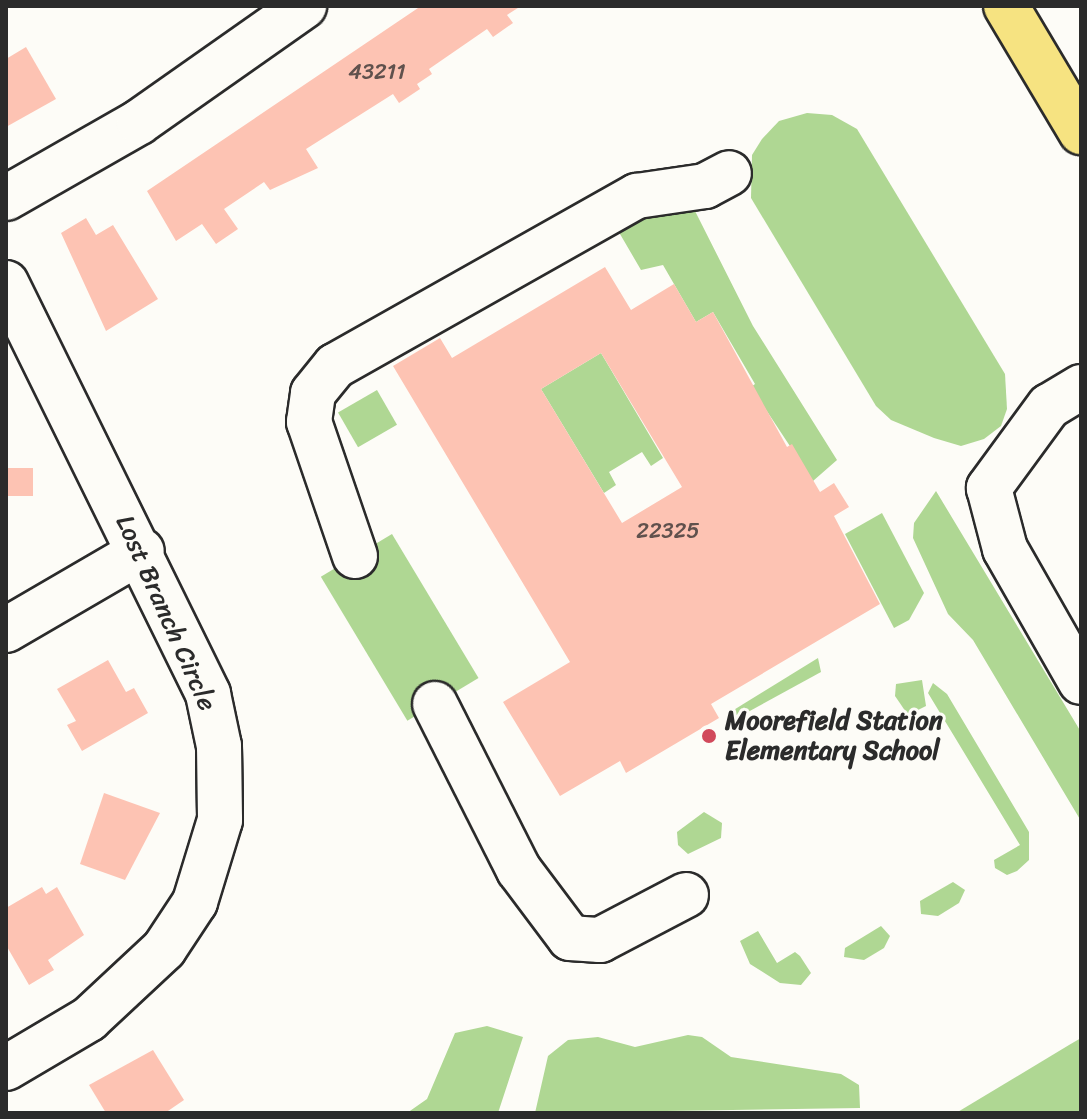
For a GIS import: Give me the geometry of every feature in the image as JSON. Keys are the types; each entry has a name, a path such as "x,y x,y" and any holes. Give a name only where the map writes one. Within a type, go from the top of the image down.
{"main road":[{"path":"1006,6 1081,132"}],"street":[{"path":"6,198 139,122 302,6"},
{"path":"355,556 309,422 313,393 335,366 637,196 705,186 729,173"},
{"name":"Lost Branch Circle","path":"6,283 142,551 208,694 220,790 211,860 195,902 164,949 89,1019 6,1068"},
{"path":"1081,387 1039,416 989,488 1005,549 1081,682"},
{"path":"6,630 142,551"},
{"path":"435,704 519,870 570,938 600,940 686,895"}],"green space":[{"path":"807,113 832,115 857,129 1005,374 1007,409 1001,426 984,439 961,446 934,438 891,420 876,406 751,198 752,155 762,139 779,121"},
{"path":"694,209 753,326 837,460 813,481 751,387 755,384 713,312 696,322 663,265 641,270 613,222"},
{"path":"601,353 663,458 651,466 642,452 609,472 616,485 604,493 541,389"},
{"path":"377,390 397,425 358,447 338,412"},
{"path":"936,491 1081,732 1081,821 973,640 948,614 913,538 914,523"},
{"path":"882,513 924,593 909,620 894,628 845,534"},
{"path":"392,534 479,678 407,721 321,577"},
{"path":"818,658 821,672 737,718 732,711"},
{"path":"922,680 926,706 908,715 895,696 896,684"},
{"path":"933,683 947,694 1029,832 1029,860 1017,871 1007,875 995,868 994,860 1020,845 928,693"},
{"path":"704,812 722,823 721,838 688,854 678,845 677,832"},
{"path":"953,882 965,890 959,903 938,916 921,914 920,901"},
{"path":"881,926 890,936 884,948 864,960 844,957 845,948"},
{"path":"758,931 777,963 795,952 800,956 811,973 801,985 780,983 750,964 740,941"},
{"path":"487,1026 523,1037 498,1113 407,1113 427,1099 455,1033"},
{"path":"688,1035 702,1037 731,1057 841,1074 859,1085 860,1108 535,1113 548,1056 568,1040 598,1037 635,1047"},
{"path":"1081,1038 1081,1113 956,1113 1069,1045"}],"building":[{"path":"421,6 521,6 507,15 513,23 493,37 487,29 429,69 432,74 417,84 420,89 399,103 393,94 306,149 318,168 270,190 264,182 224,209 238,229 216,244 202,224 176,241 147,191"},
{"path":"26,47 56,99 6,127 6,59"},
{"path":"86,218 96,235 113,225 158,299 106,331 61,233"},
{"name":"Moorefield Station Elementary School","path":"605,267 631,310 674,284 696,322 713,312 787,447 792,444 820,492 834,483 849,507 834,516 880,604 711,704 719,718 626,773 620,761 560,796 503,702 570,662 393,366 440,338 452,358","holes":["601,353 682,487 622,523 541,389"]},
{"path":"6,468 33,468 33,496 6,496"},
{"path":"108,660 126,692 134,688 148,713 82,751 67,725 76,721 57,689"},
{"path":"104,793 160,813 125,880 80,864"},
{"path":"42,887 46,894 57,887 84,935 48,960 54,970 29,985 6,945 6,908"},
{"path":"153,1050 184,1100 165,1113 106,1113 89,1085"}],"place":[{"name":"Moorefield Station Elementary School","path":"709,736"}]}
